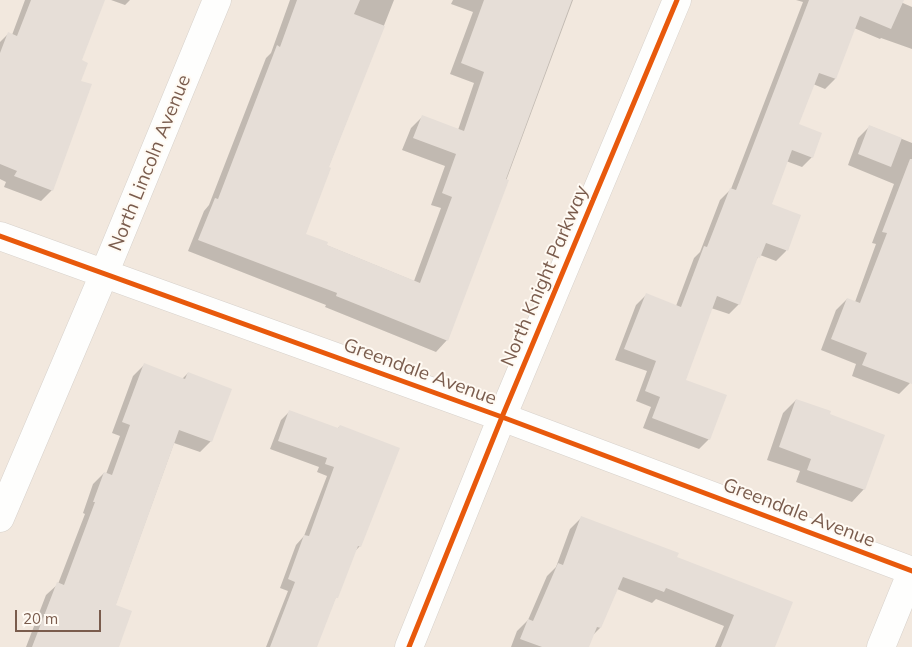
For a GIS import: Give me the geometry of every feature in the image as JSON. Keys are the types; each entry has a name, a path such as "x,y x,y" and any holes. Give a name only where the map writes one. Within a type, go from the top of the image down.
{"street":[{"name":"North Lincoln Avenue","path":"0,518 104,274 217,0"},
{"name":"North Knight Parkway","path":"409,647 502,417 677,0"},
{"name":"Greendale Avenue","path":"0,236 502,417 912,571"},
{"path":"881,647 912,571"}],"shaded area":[{"path":"0,0 912,0 912,647 0,647"}],"building":[{"path":"31,0 105,0 82,60 88,63 81,81 92,84 53,191 14,176 17,171 0,164 0,53 8,32 17,36"},
{"path":"297,0 360,0 354,14 385,26 329,167 331,168 306,234 328,242 327,245 420,283 452,197 442,193 456,154 413,138 422,115 464,131 484,72 461,63 484,0 572,0 506,179 509,180 448,341 336,296 337,293 198,240 215,198 218,199 277,45 280,47"},
{"path":"809,0 904,0 891,29 860,16 836,79 819,73 799,124 822,133 813,158 792,150 772,204 801,215 788,251 766,243 760,258 758,257 740,305 717,296 686,380 727,395 710,440 652,418 660,397 645,391 656,361 624,349 646,293 681,307 704,246 707,247 730,188 736,190"},
{"path":"869,125 902,138 891,167 858,154"},
{"path":"910,159 912,159 912,384 862,365 867,353 831,339 847,298 860,303 887,233 882,232"},
{"path":"144,363 185,379 188,372 232,389 212,442 179,430 116,605 132,611 119,647 32,647 57,582 64,585 95,502 93,502 104,472 112,475 130,425 122,422"},
{"path":"796,399 831,411 830,414 885,435 865,490 807,470 811,459 779,447"},
{"path":"289,410 338,428 340,425 400,448 361,547 358,546 317,647 270,647 295,582 288,579 304,535 309,536 334,467 325,464 327,458 278,441"},
{"path":"581,516 679,553 677,557 793,602 775,647 721,647 734,615 666,588 664,592 623,577 601,628 597,627 589,647 542,647 520,639 528,619 533,621 558,563 563,565"}],"cycle path":[{"path":"409,647 502,417 677,0"},
{"path":"0,236 502,417 912,571"}]}
